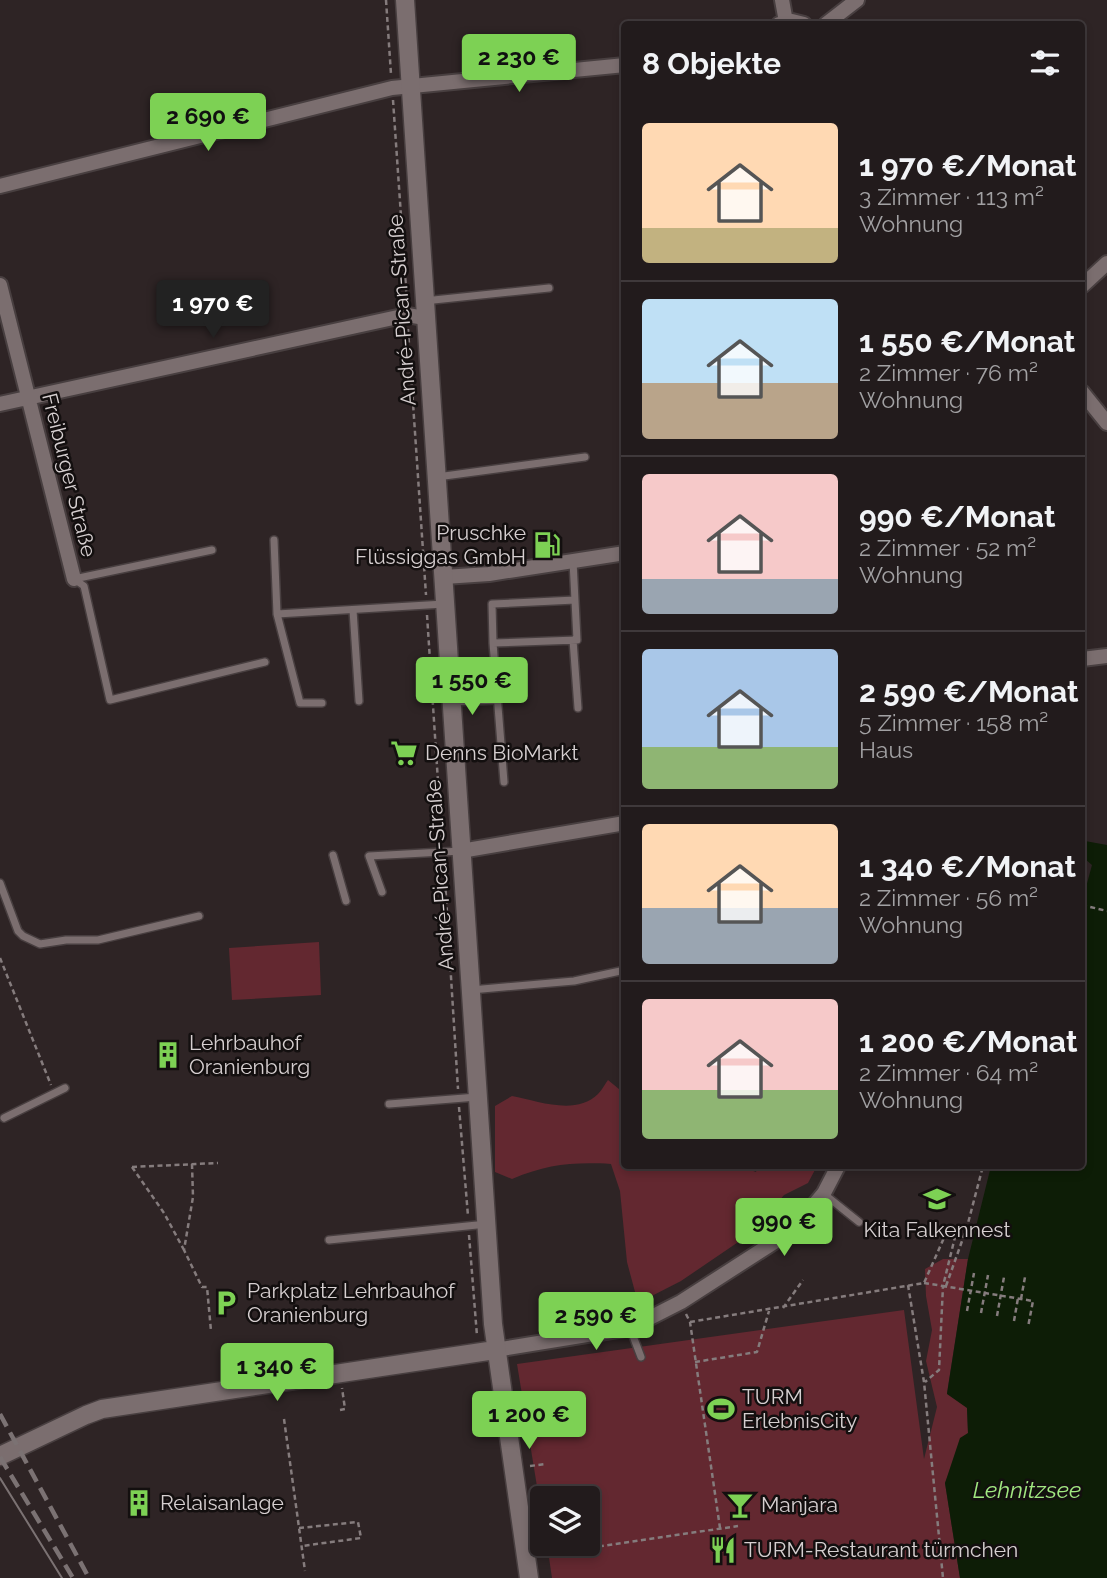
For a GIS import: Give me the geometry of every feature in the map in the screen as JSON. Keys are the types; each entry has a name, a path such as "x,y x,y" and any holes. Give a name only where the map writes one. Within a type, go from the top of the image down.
{"street":[{"name":"André-Pican-Straße","path":"405,0 416,312 436,477 444,577 495,1350 529,1578"},
{"path":"782,0 782,21"},
{"path":"830,21 857,0"},
{"path":"0,186 392,88 621,65"},
{"path":"1085,283 1107,263"},
{"name":"Freiburger Straße","path":"0,285 74,579"},
{"path":"0,404 416,312"},
{"path":"1085,396 1107,423"},
{"path":"444,577 489,574 621,554"},
{"path":"1085,659 1107,656"},
{"path":"461,851 621,824"},
{"path":"0,1456 102,1409 629,1328 681,1302 779,1239 803,1218 824,1194 836,1169"}],"lane":[{"path":"416,312 549,288"},
{"path":"436,477 585,457"},
{"path":"274,540 276,614 300,704 322,703"},
{"name":"Freiburger Straße","path":"74,579 212,550"},
{"path":"493,643 577,640 573,561"},
{"path":"74,579 84,586 110,700 265,662"},
{"path":"504,782 492,604 575,600"},
{"path":"276,614 445,604"},
{"path":"353,610 359,701"},
{"path":"573,640 578,708"},
{"path":"452,702 498,701"},
{"path":"382,892 369,856 461,851"},
{"path":"333,855 346,901"},
{"path":"0,883 18,931 40,944 66,940 98,940 199,916"},
{"path":"471,990 574,981 621,971"},
{"path":"4,1118 65,1088"},
{"path":"389,1104 478,1097"},
{"path":"824,1194 859,1222"},
{"path":"329,1240 488,1224"},
{"path":"629,1328 641,1357"},
{"path":"484,1404 502,1401"}],"path":[{"path":"386,0 391,82"},
{"path":"393,97 416,312 426,605 442,842"},
{"path":"444,866 458,1094"},
{"path":"1085,906 1107,911"},
{"path":"0,958 55,1093"},
{"path":"459,1100 468,1218"},
{"path":"211,1331 208,1287 202,1287 164,1213 132,1167 218,1163"},
{"path":"184,1250 193,1197 191,1164"},
{"path":"945,1286 967,1227 982,1169"},
{"path":"469,1231 477,1344"},
{"path":"924,1283 947,1231 956,1233 945,1286 939,1370 924,1382"},
{"path":"967,1311 974,1273"},
{"path":"981,1313 988,1275"},
{"path":"997,1315 1004,1277"},
{"path":"1014,1321 1025,1278"},
{"path":"783,1308 803,1280"},
{"path":"690,1322 924,1283 1033,1301 1028,1327"},
{"path":"908,1285 924,1382 943,1578"},
{"path":"681,1302 690,1322 720,1528"},
{"path":"695,1362 757,1352 769,1310"},
{"path":"340,1410 345,1409 341,1374"},
{"path":"284,1419 305,1572"},
{"path":"299,1528 358,1522 361,1538 302,1546"},
{"path":"600,1546 738,1525"},
{"path":"526,1557 532,1556"}],"shaded area":[{"path":"319,942 321,995 232,1000 229,948"},
{"path":"608,1080 621,1091 621,1169 748,1169 756,1172 757,1169 815,1169 808,1183 784,1195 753,1232 681,1281 638,1303 627,1262 620,1191 611,1164 561,1165 512,1179 495,1172 495,1106 512,1096 568,1106 589,1101"},
{"name":"TURM ErlebnisCity","path":"943,1259 968,1259 947,1393 967,1407 968,1433 945,1483 960,1578 552,1578 549,1556 600,1556 600,1486 537,1486 517,1364 904,1310 924,1459 937,1407 926,1361 932,1330 925,1269"}],"water":[{"name":"Lehnitzsee","path":"1085,841 1107,845 1107,1578 960,1578 945,1483 960,1438 968,1433 967,1408 947,1394 968,1259 990,1169 1085,1169 1085,891 1092,865 1085,859"}],"tram line":[{"path":"0,1478 62,1578"}],"railway":[{"path":"0,1414 89,1578"},
{"path":"0,1457 73,1578"}],"place":[{"name":"Pruschke Flüssiggas GmbH","path":"547,545"},
{"name":"Denns BioMarkt","path":"404,753"},
{"name":"Lehrbauhof Oranienburg","path":"168,1055"},
{"name":"Kita Falkennest","path":"937,1199"},
{"name":"Parkplatz Lehrbauhof Oranienburg","path":"226,1303"},
{"name":"TURM ErlebnisCity","path":"721,1409"},
{"name":"Relaisanlage","path":"139,1503"},
{"name":"Manjara","path":"740,1505"},
{"name":"TURM-Restaurant türmchen","path":"723,1550"}]}
